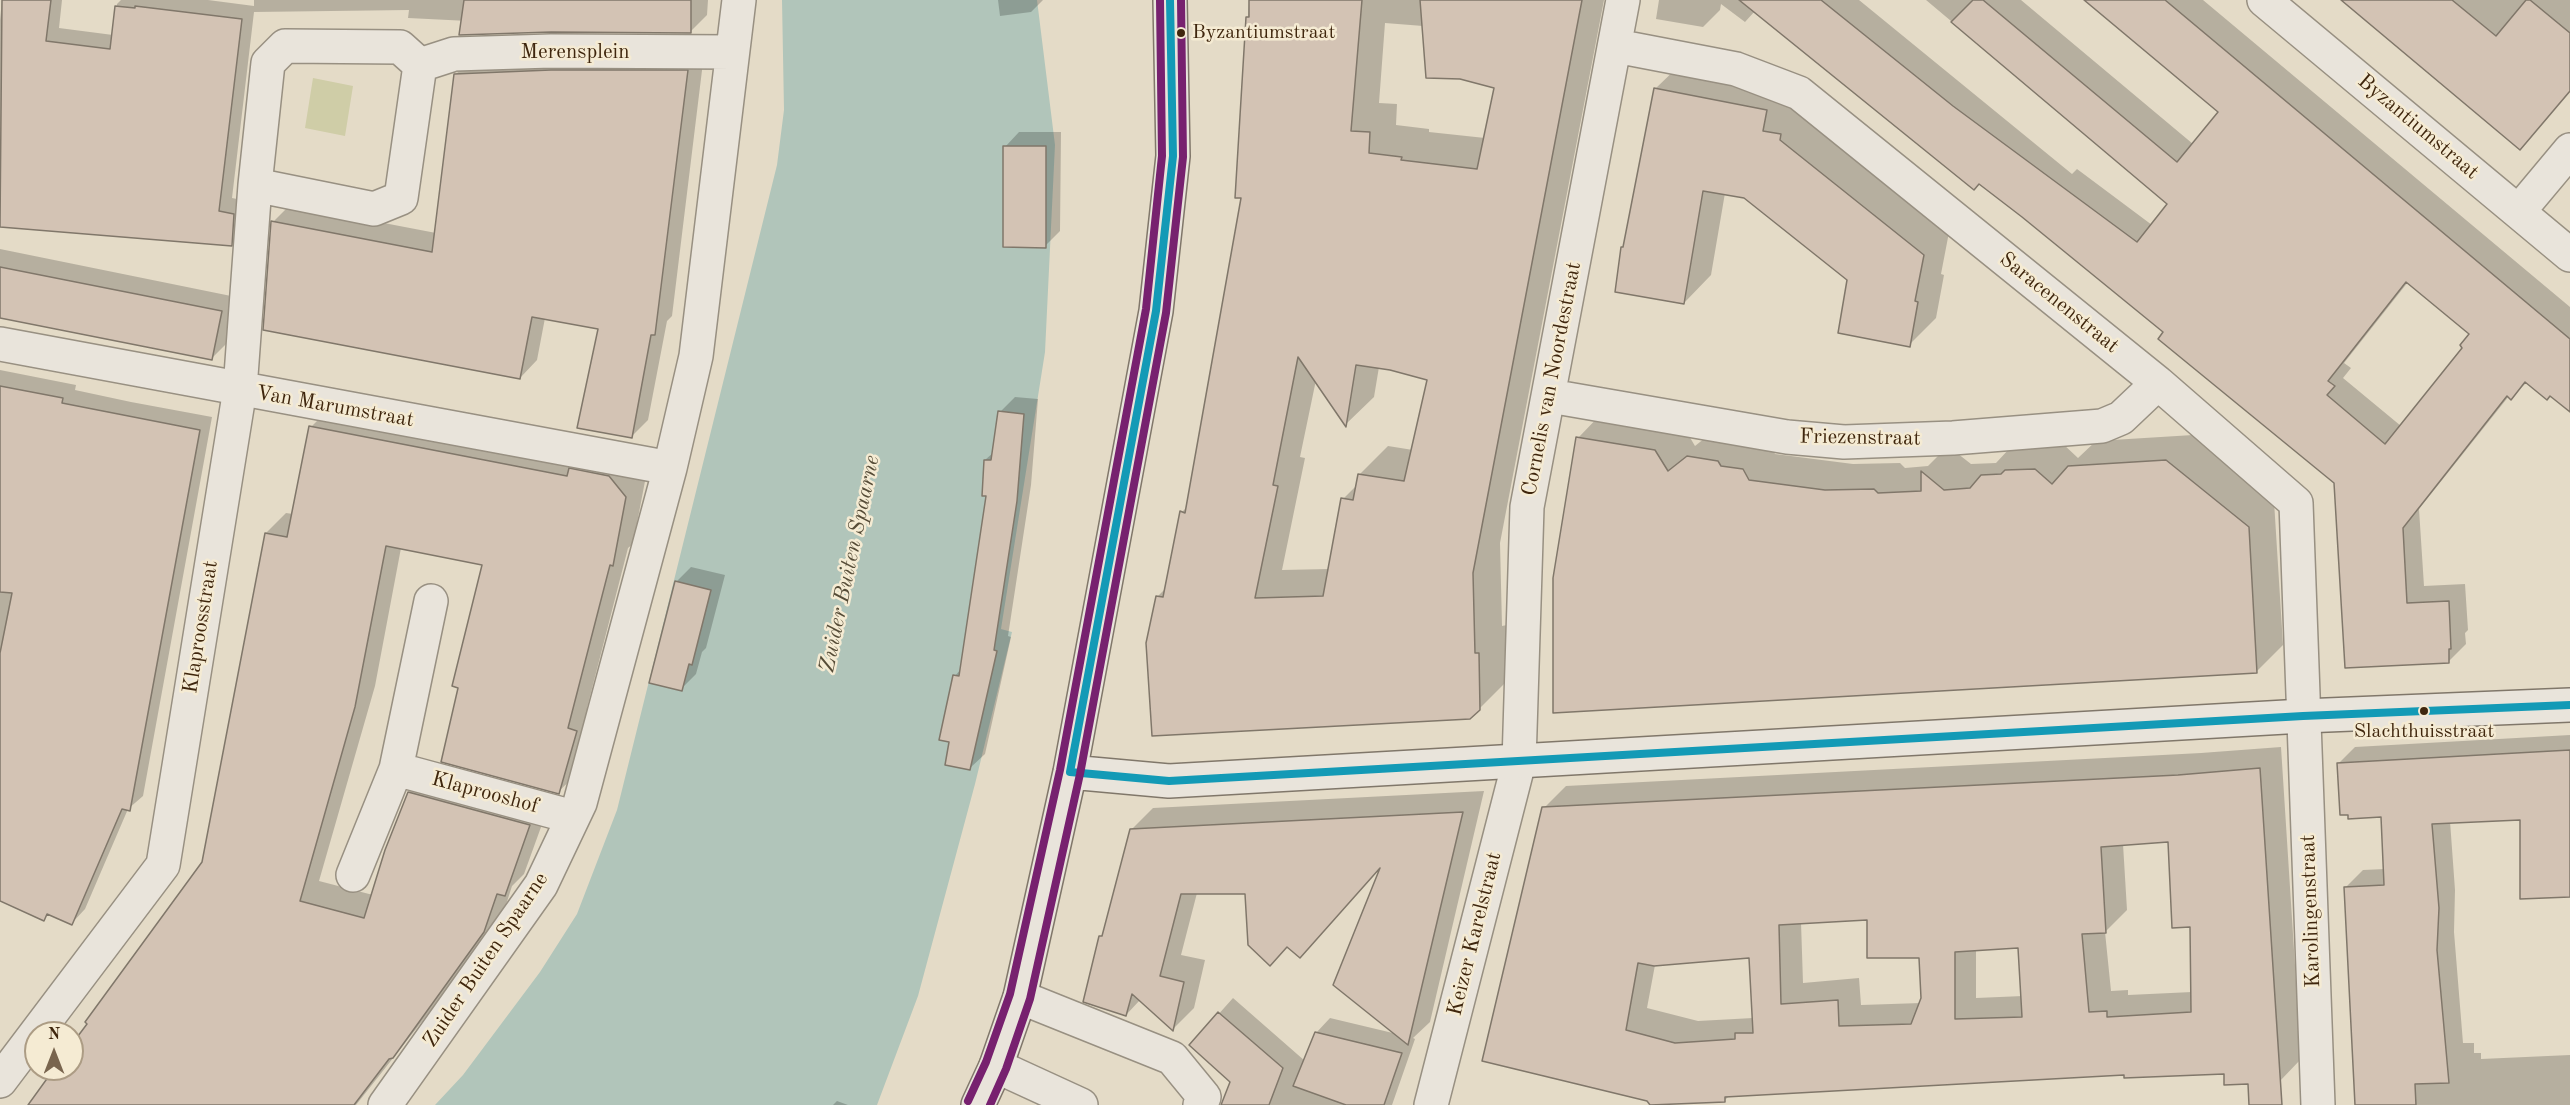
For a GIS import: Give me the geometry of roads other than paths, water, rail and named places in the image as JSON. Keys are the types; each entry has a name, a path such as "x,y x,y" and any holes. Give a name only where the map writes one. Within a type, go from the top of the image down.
{"street":[{"name":"Zuider Buiten Spaarne","path":"385,1105 541,885 580,803 670,468 696,356 739,0"},
{"path":"978,1105 996,1066 1020,997 1070,772 1155,311 1173,156 1170,0"},
{"name":"Cornelis van Noordestraat","path":"1519,762 1527,507 1550,396 1623,0"},
{"name":"Byzantiumstraat","path":"2264,0 2570,255"},
{"path":"240,390 255,185 268,63 285,46 400,47 420,65 400,198 374,209 255,185"},
{"name":"Saracenenstraat","path":"1616,46 1736,69 1799,93 2158,383 2296,503 2303,716"},
{"name":"Merensplein","path":"420,65 454,54 551,51 732,52"},
{"path":"2519,211 2570,150"},
{"name":"Van Marumstraat","path":"0,344 670,468"},
{"name":"Friezenstraat","path":"1550,396 1787,437 1844,442 1953,438 2103,426 2121,418 2158,383"},
{"name":"Klaproosstraat","path":"0,1081 163,865 240,390"},
{"path":"353,874 396,769 431,601"},
{"path":"1070,772 1169,781 2303,716 2570,705"},
{"name":"Karolingenstraat","path":"2303,716 2318,1105"},
{"name":"Keizer Karelstraat","path":"1431,1105 1519,762"},
{"name":"Klaprooshof","path":"396,769 573,817"},
{"path":"1020,997 1172,1058 1204,1097 1200,1105"},
{"path":"996,1066 1081,1105"}],"water":[{"path":"782,0 1037,0 1055,145 1045,352 1001,629 1012,632 975,784 918,996 877,1105 435,1105 463,1075 540,972 577,914 617,810 777,165 784,110"}],"place":[{"name":"Byzantiumstraat","path":"1181,33"},
{"name":"Slachthuisstraat","path":"2424,711"}]}
